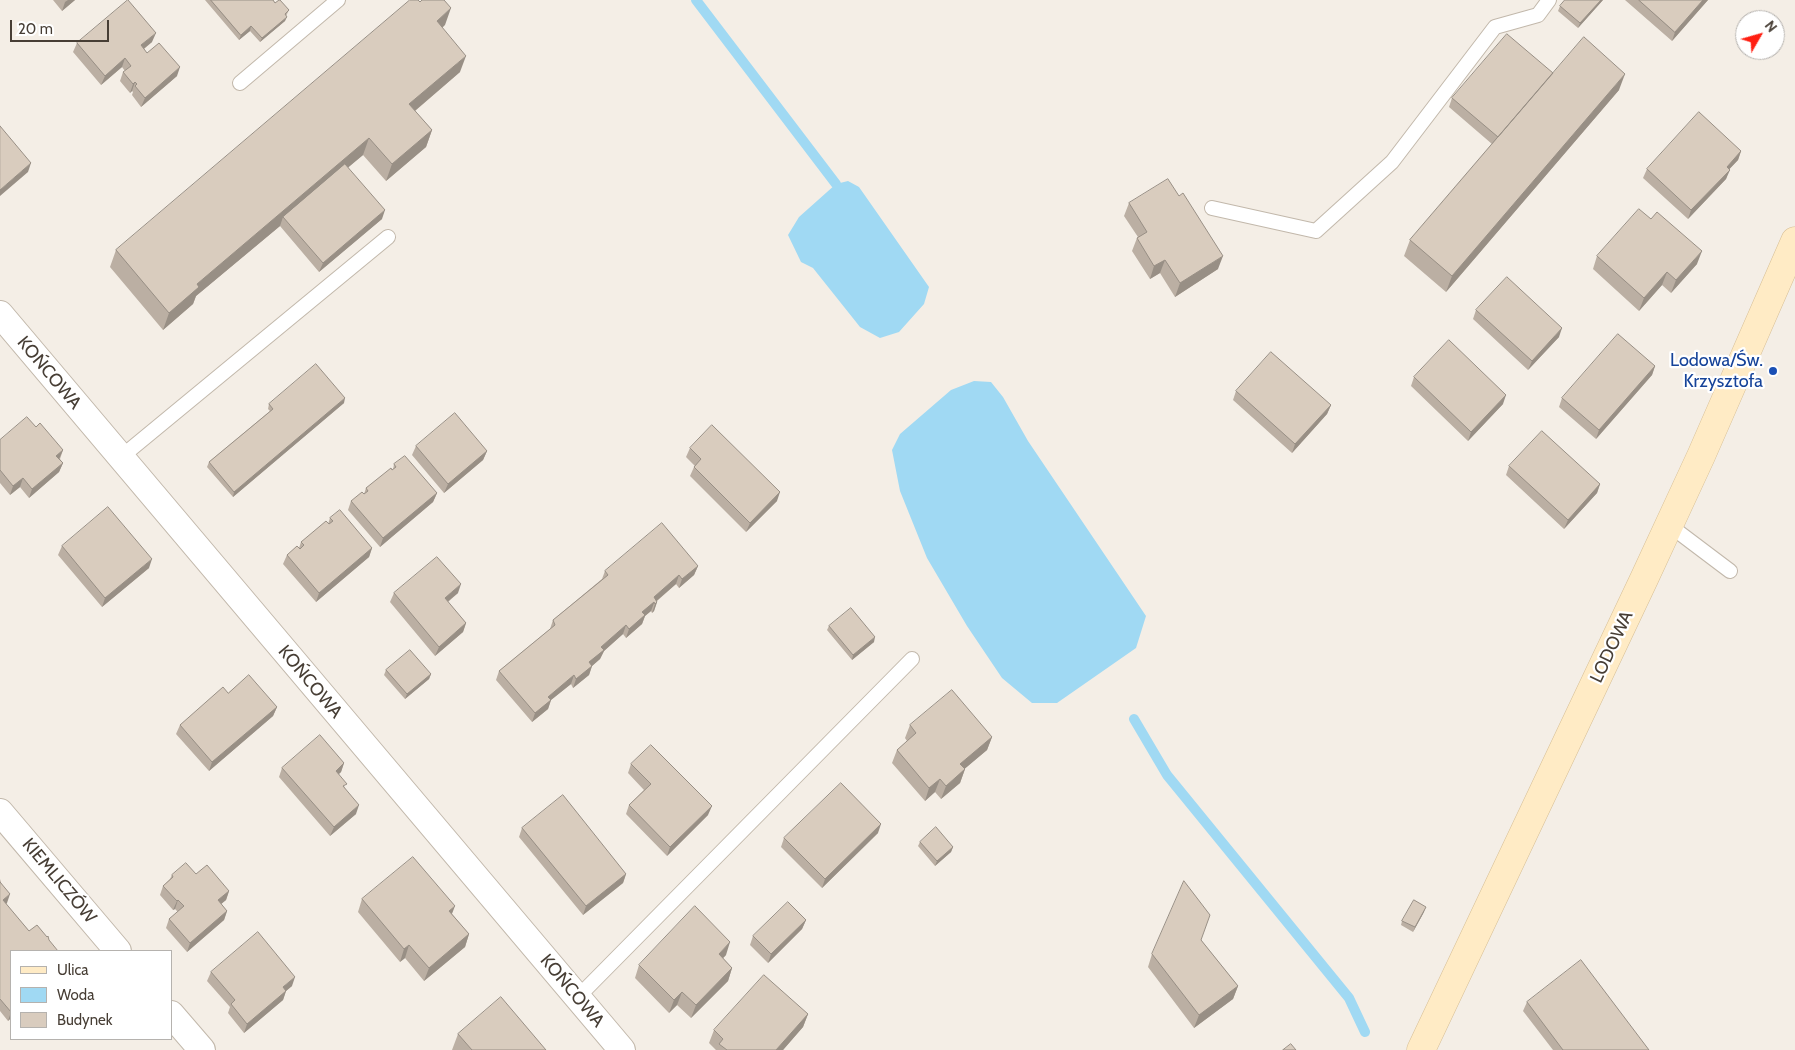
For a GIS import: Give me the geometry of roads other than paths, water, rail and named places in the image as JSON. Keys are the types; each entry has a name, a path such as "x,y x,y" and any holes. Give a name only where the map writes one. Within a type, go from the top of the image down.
{"street":[{"name":"LODOWA","path":"1421,1050 1669,526 1795,241"},
{"name":"KOŃCOWA","path":"0,314 622,1050"},
{"name":"KIEMLICZÓW","path":"0,812 117,950"},
{"path":"172,1015 202,1050"}],"lane":[{"path":"240,83 338,0"},
{"path":"1212,208 1316,231 1392,162 1495,27 1538,15 1549,0"},
{"path":"120,458 388,237"},
{"path":"1669,526 1730,571"},
{"path":"577,998 912,659"}],"water":[{"path":"848,181 859,187 929,287 924,304 899,332 880,338 860,327 813,268 801,262 788,235 799,217 836,184"},
{"path":"974,381 991,382 1003,397 1028,441 1146,616 1136,648 1057,703 1032,703 1002,678 967,626 927,558 900,491 892,450 900,434 951,390"}],"waterway":[{"path":"696,0 836,184"},
{"path":"1134,719 1167,775 1349,998 1365,1032"}],"place":[{"name":"Lodowa/Św. Krzysztofa","path":"1773,371"}]}
